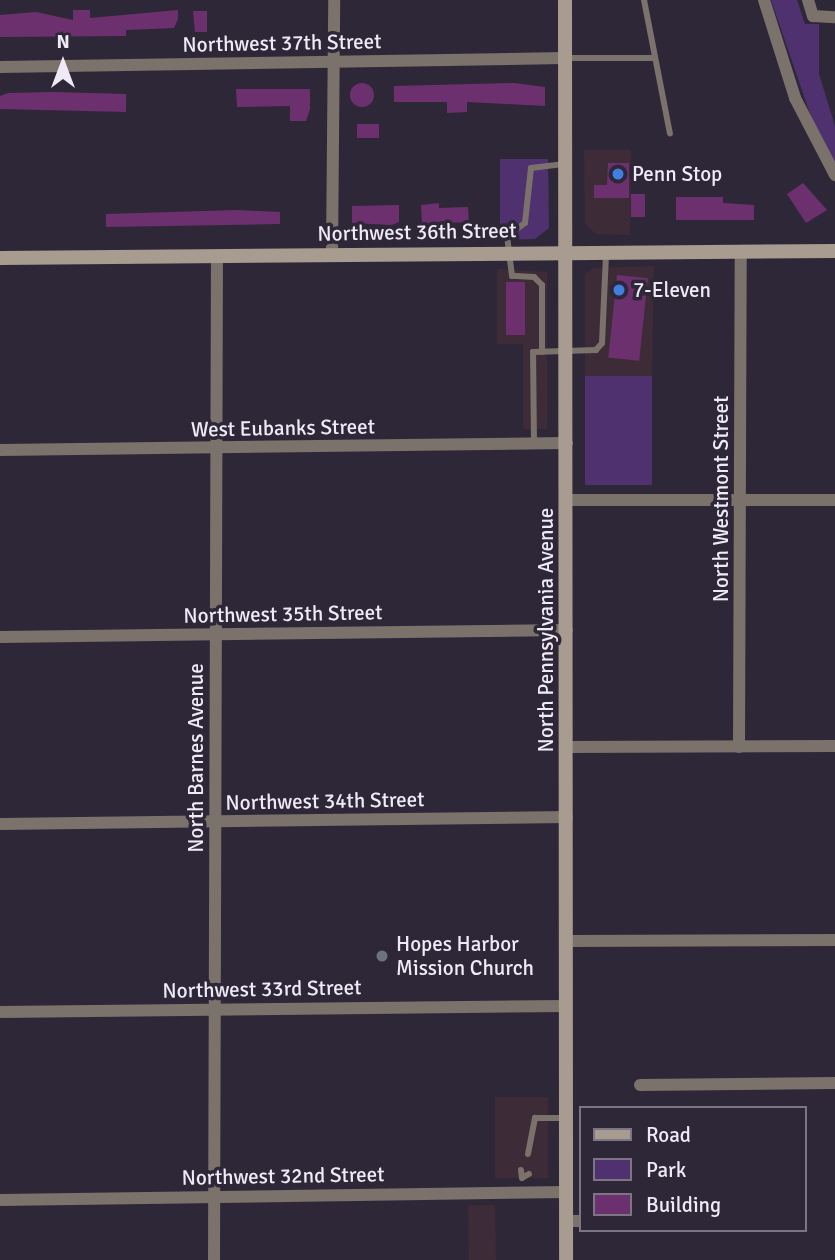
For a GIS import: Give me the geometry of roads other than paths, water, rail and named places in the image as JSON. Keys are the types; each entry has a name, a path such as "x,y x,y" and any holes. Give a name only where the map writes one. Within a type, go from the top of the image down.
{"main road":[{"name":"North Pennsylvania Avenue","path":"565,0 566,1260"},
{"name":"Northwest 36th Street","path":"0,258 835,251"}],"street":[{"path":"332,254 334,0"},
{"path":"764,0 795,98 835,176"},
{"path":"807,0 813,16 835,17"},
{"name":"Northwest 37th Street","path":"0,67 564,58"},
{"name":"North Westmont Street","path":"739,747 741,251"},
{"name":"North Barnes Avenue","path":"214,1260 217,256"},
{"name":"West Eubanks Street","path":"0,450 567,443"},
{"path":"567,500 835,500"},
{"name":"Northwest 35th Street","path":"0,636 567,630"},
{"path":"567,747 835,746"},
{"name":"Northwest 34th Street","path":"0,824 567,817"},
{"path":"566,941 835,940"},
{"name":"Northwest 33rd Street","path":"0,1012 566,1006"},
{"path":"639,1085 835,1083"},
{"name":"Northwest 32nd Street","path":"0,1199 566,1192"},
{"path":"566,1221 580,1221"}],"lane":[{"path":"644,0 670,134"},
{"path":"564,58 655,58"},
{"path":"542,352 542,285 534,277 512,276 507,253 509,232 525,223 531,168 565,164"},
{"path":"534,443 533,352 597,350 602,343 606,252"},
{"path":"537,1159 534,1147 534,1118 566,1118"},
{"path":"528,1154 534,1147"},
{"path":"523,1192 524,1174"}],"place":[{"name":"Penn Stop","path":"618,174"},
{"name":"7-Eleven","path":"619,290"},
{"name":"Hopes Harbor Mission Church","path":"382,956"}]}
